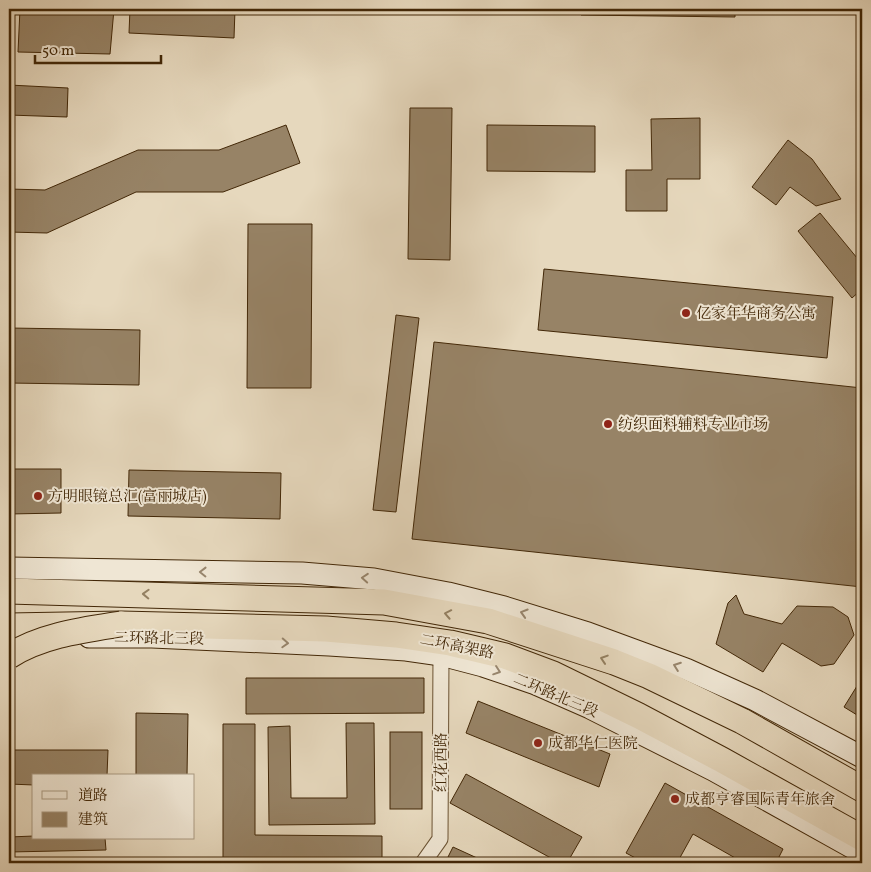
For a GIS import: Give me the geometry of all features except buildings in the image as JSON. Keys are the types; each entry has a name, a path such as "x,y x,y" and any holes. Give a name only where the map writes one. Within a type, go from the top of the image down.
{"highway":[{"name":"二环高架路","path":"9,591 384,602 488,621 614,662 649,676 742,721 862,789"},
{"name":"二环高架路","path":"9,626 121,624 326,629 450,642 505,656 553,674 639,716 862,838"},
{"path":"9,656 34,643 68,633 121,624"},
{"path":"649,676 718,693 862,771"}],"main road":[{"path":"9,568 302,573 374,579 448,593 504,607 588,633 686,669 755,700 862,757"},
{"name":"二环路北三段","path":"9,638 162,637 406,650 441,655 483,666 533,683 590,708 713,770 862,854"}],"street":[{"name":"红花西路","path":"423,863 440,839 441,655"}],"place":[{"name":"亿家年华商务公寓","path":"686,313"},
{"name":"纺织面料辅料专业市场","path":"608,424"},
{"name":"方明眼镜总汇(富丽城店)","path":"38,496"},
{"name":"成都华仁医院","path":"538,743"},
{"name":"成都亨睿国际青年旅舍","path":"675,799"}]}
